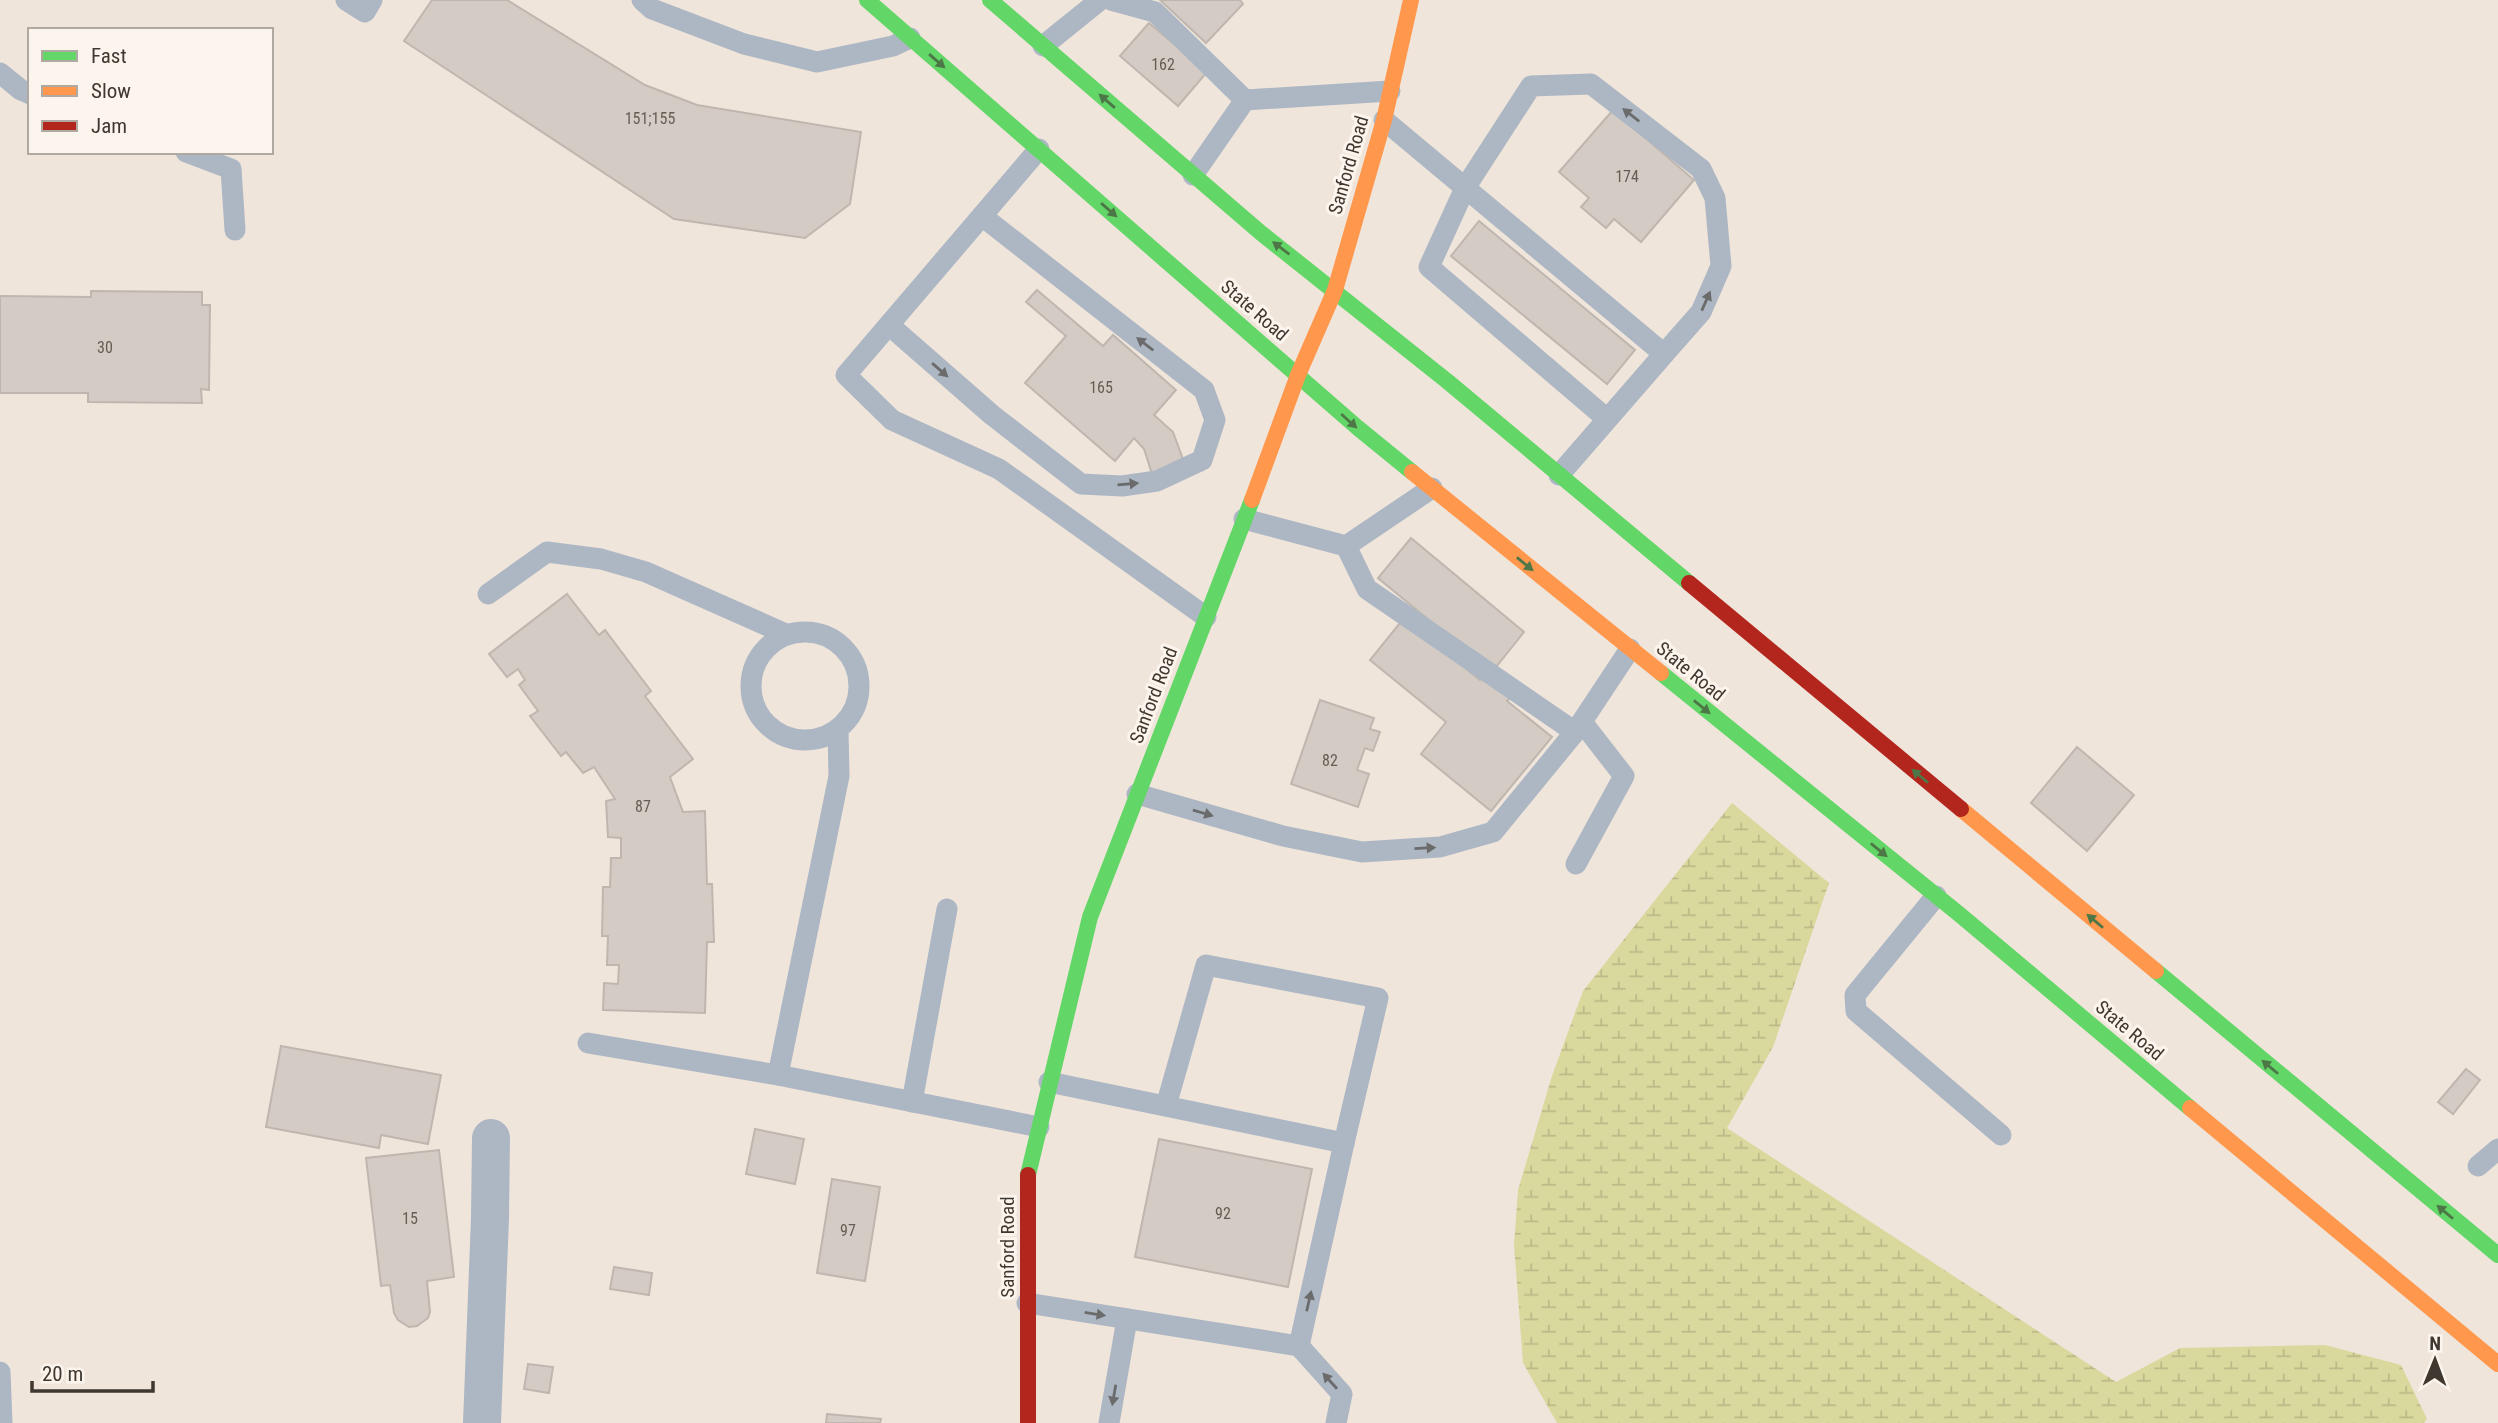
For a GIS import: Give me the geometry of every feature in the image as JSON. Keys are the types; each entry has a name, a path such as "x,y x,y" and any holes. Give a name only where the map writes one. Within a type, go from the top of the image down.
{"main road":[{"name":"State Road","path":"867,0 1358,428 1936,896 2498,1364"},
{"path":"990,0 1261,233 1335,290 1559,475 2498,1255"},
{"name":"Sanford Road","path":"1028,1423 1028,1168 1090,916 1298,375 1335,290 1384,120 1411,0"}],"street":[{"path":"482,1423 491,1139"}],"lane":[{"path":"346,0 365,12 372,0"},
{"path":"642,0 652,9 744,44 817,62 893,46 910,38"},
{"path":"1043,46 1100,0"},
{"path":"1111,0 1155,12 1245,100 1390,91"},
{"path":"0,73 28,93"},
{"path":"1559,475 1701,312 1721,266 1715,198 1701,169 1591,85 1531,86 1465,188 1429,267 1607,419"},
{"path":"1193,175 1245,100"},
{"path":"1384,120 1664,354"},
{"path":"1039,149 846,375 892,420 999,470 1206,617"},
{"path":"191,154 231,169 234,230"},
{"path":"889,325 992,415 1081,484 1122,486 1157,481 1202,460 1215,420 1204,390 982,216"},
{"path":"1244,519 1346,546 1432,488"},
{"path":"1346,546 1367,589 1578,727 1625,776 1576,864"},
{"path":"488,594 547,552 601,559 646,572 786,634 817,632 844,647 859,674 857,705 838,730 809,741 779,734 757,712 750,681 761,652 786,634"},
{"path":"1137,794 1283,836 1362,852 1440,847 1493,832 1578,727 1630,649"},
{"path":"778,1075 839,776 838,730"},
{"path":"1936,896 1856,995 1856,1011 2001,1135"},
{"path":"912,1102 947,909"},
{"path":"1166,1106 1206,965 1378,998 1299,1346"},
{"path":"588,1043 778,1075 1039,1127"},
{"path":"1049,1082 1344,1143"},
{"path":"2478,1166 2498,1149"},
{"path":"1027,1303 1299,1346 1342,1394 1336,1423"},
{"path":"1110,1423 1127,1319"},
{"path":"0,1373 2,1423"}],"green space":[{"path":"1732,803 1829,883 1773,1047 1727,1128 2116,1382 2180,1348 2325,1345 2401,1365 2427,1419 2424,1423 1557,1423 1523,1363 1514,1245 1518,1190 1552,1076 1583,991"}],"building":[{"path":"432,0 507,0 645,85 697,105 861,132 850,204 805,238 674,219 404,41"},
{"path":"1160,0 1240,0 1243,4 1206,43"},
{"path":"1149,23 1207,72 1178,106 1120,56"},
{"path":"1613,110 1694,180 1641,242 1614,219 1606,228 1581,207 1589,198 1559,172"},
{"path":"1479,221 1635,350 1607,384 1451,256"},
{"path":"1037,290 1103,346 1113,335 1176,390 1154,415 1173,432 1184,462 1153,477 1144,449 1134,438 1115,461 1025,383 1066,336 1026,302"},
{"path":"91,291 202,292 202,305 210,305 209,390 201,389 202,403 88,402 88,393 0,393 0,296 91,297"},
{"path":"1411,538 1524,632 1492,672 1378,578"},
{"path":"567,594 599,635 605,630 651,691 645,696 693,759 670,777 683,812 705,811 707,884 712,884 714,942 707,942 705,1013 603,1010 604,983 618,984 619,965 607,965 608,936 602,936 603,887 610,887 611,858 621,858 621,838 608,837 606,801 615,799 594,767 583,773 566,752 561,756 530,716 538,711 519,685 525,680 518,669 507,677 489,654"},
{"path":"1404,618 1480,680 1484,675 1511,697 1507,701 1552,737 1491,811 1421,754 1446,722 1370,660"},
{"path":"1320,700 1374,718 1370,729 1380,732 1373,751 1365,748 1357,770 1369,774 1358,807 1291,784"},
{"path":"2077,747 2134,795 2087,851 2031,803"},
{"path":"281,1046 441,1075 428,1144 381,1135 379,1148 266,1127"},
{"path":"2466,1069 2480,1080 2453,1114 2438,1102"},
{"path":"755,1129 804,1139 795,1184 746,1174"},
{"path":"1159,1139 1312,1169 1288,1287 1135,1257"},
{"path":"439,1150 454,1277 427,1281 430,1312 428,1318 417,1326 409,1327 398,1320 394,1313 390,1285 381,1286 366,1158"},
{"path":"832,1179 880,1187 865,1281 817,1273"},
{"path":"614,1267 652,1273 649,1295 610,1289"},
{"path":"528,1364 553,1367 549,1393 524,1389"},
{"path":"827,1414 881,1419 880,1423 826,1423"}],"traffic: fast":[{"path":"867,0 1412,472"},
{"path":"990,0 1261,233 1447,381 1689,583"},
{"path":"1028,1175 1090,917 1252,500"},
{"path":"1661,673 1959,914 2190,1108"},
{"path":"2156,971 2498,1255"}],"traffic: slow":[{"path":"1252,500 1298,375 1335,290 1384,120 1411,0"},
{"path":"1412,472 1661,673"},
{"path":"1961,809 2156,971"},
{"path":"2190,1108 2498,1364"}],"traffic: jam":[{"path":"1689,583 1961,809"},
{"path":"1028,1175 1028,1423"}]}
